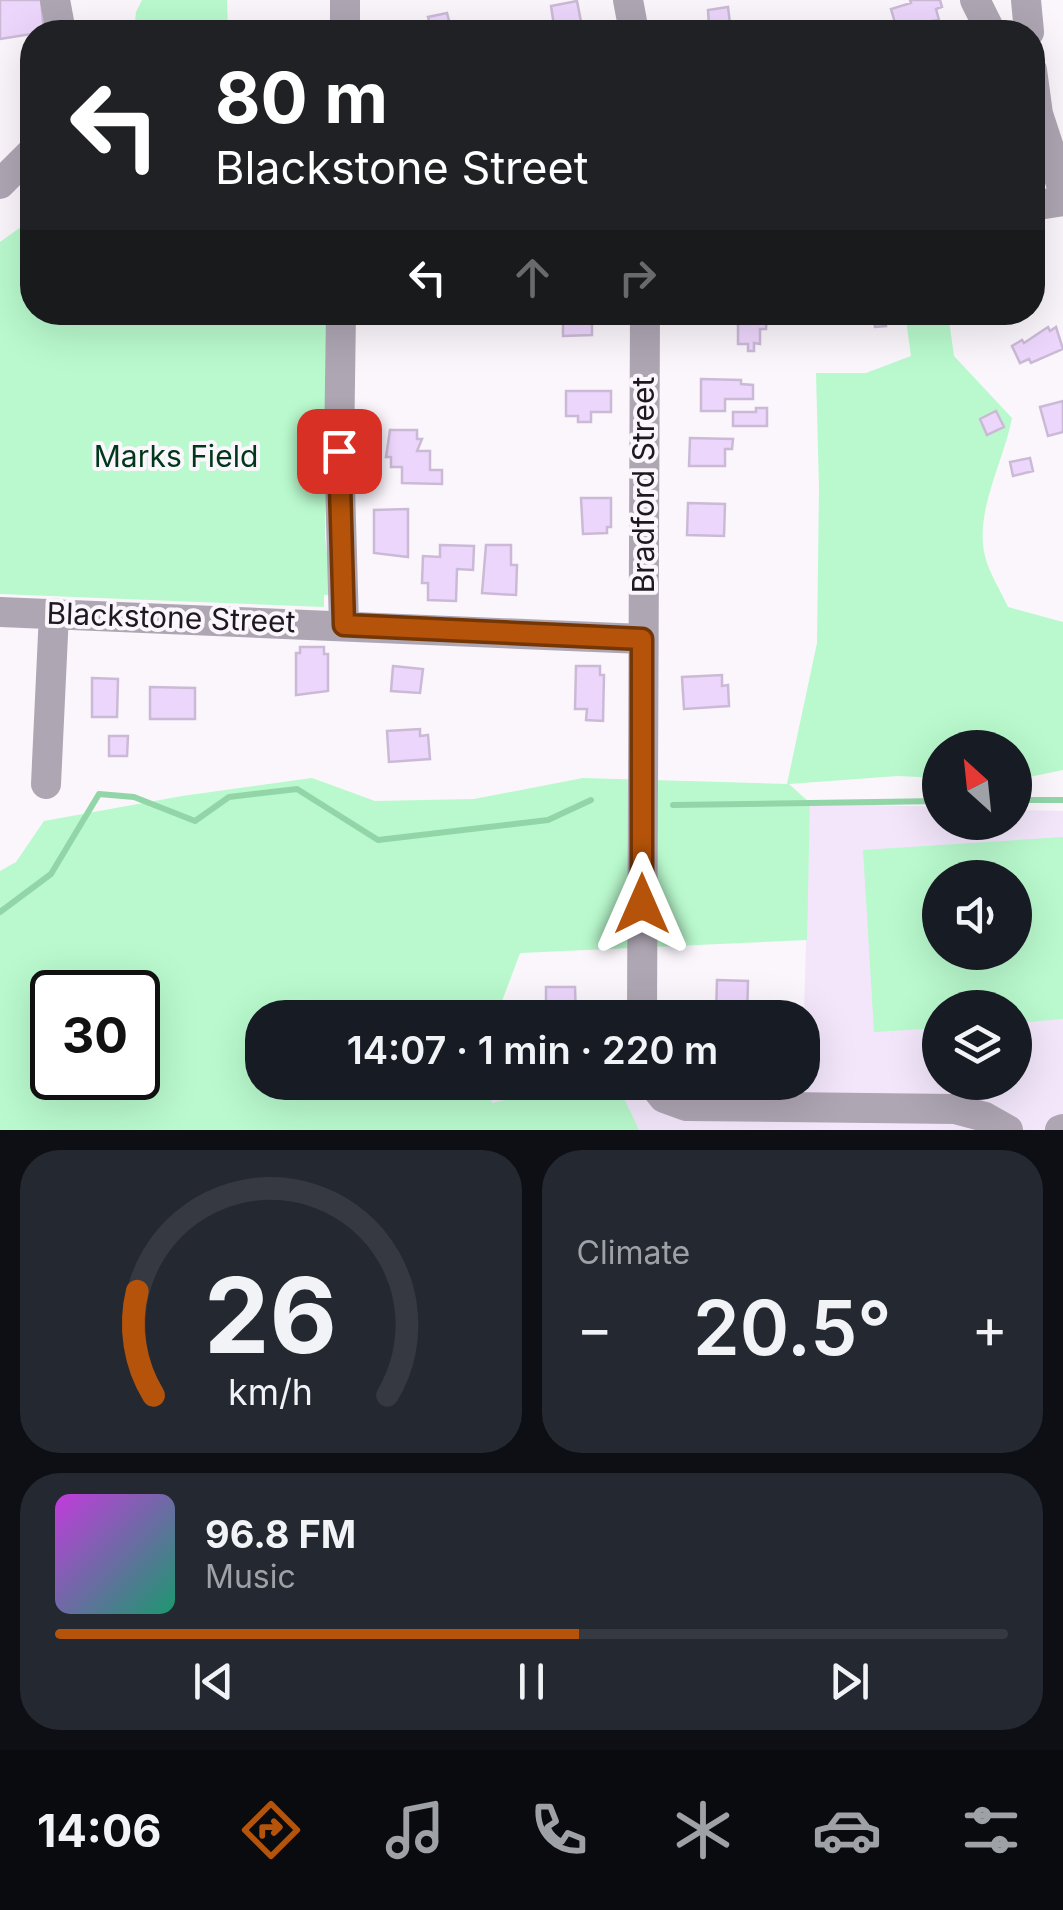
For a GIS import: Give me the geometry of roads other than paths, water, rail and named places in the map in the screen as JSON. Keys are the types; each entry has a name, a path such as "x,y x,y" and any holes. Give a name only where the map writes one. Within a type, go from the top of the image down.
{"street":[{"path":"1045,138 1063,190"},
{"path":"0,184 20,164"},
{"path":"341,325 339,451 344,625"},
{"name":"Bradford Street","path":"642,1000 645,325"},
{"name":"Blackstone Street","path":"0,612 642,639"},
{"path":"46,784 54,613"},
{"path":"670,1100 686,1106 955,1109 985,1116 1008,1130"}],"waterway":[{"path":"0,912 51,874 99,794 134,797 195,821 229,797 297,789 378,840 548,820 591,800"},
{"path":"1032,800 1063,800"},
{"path":"673,805 922,801"}],"park label":[{"name":"Marks Field","path":"176,457"}]}
